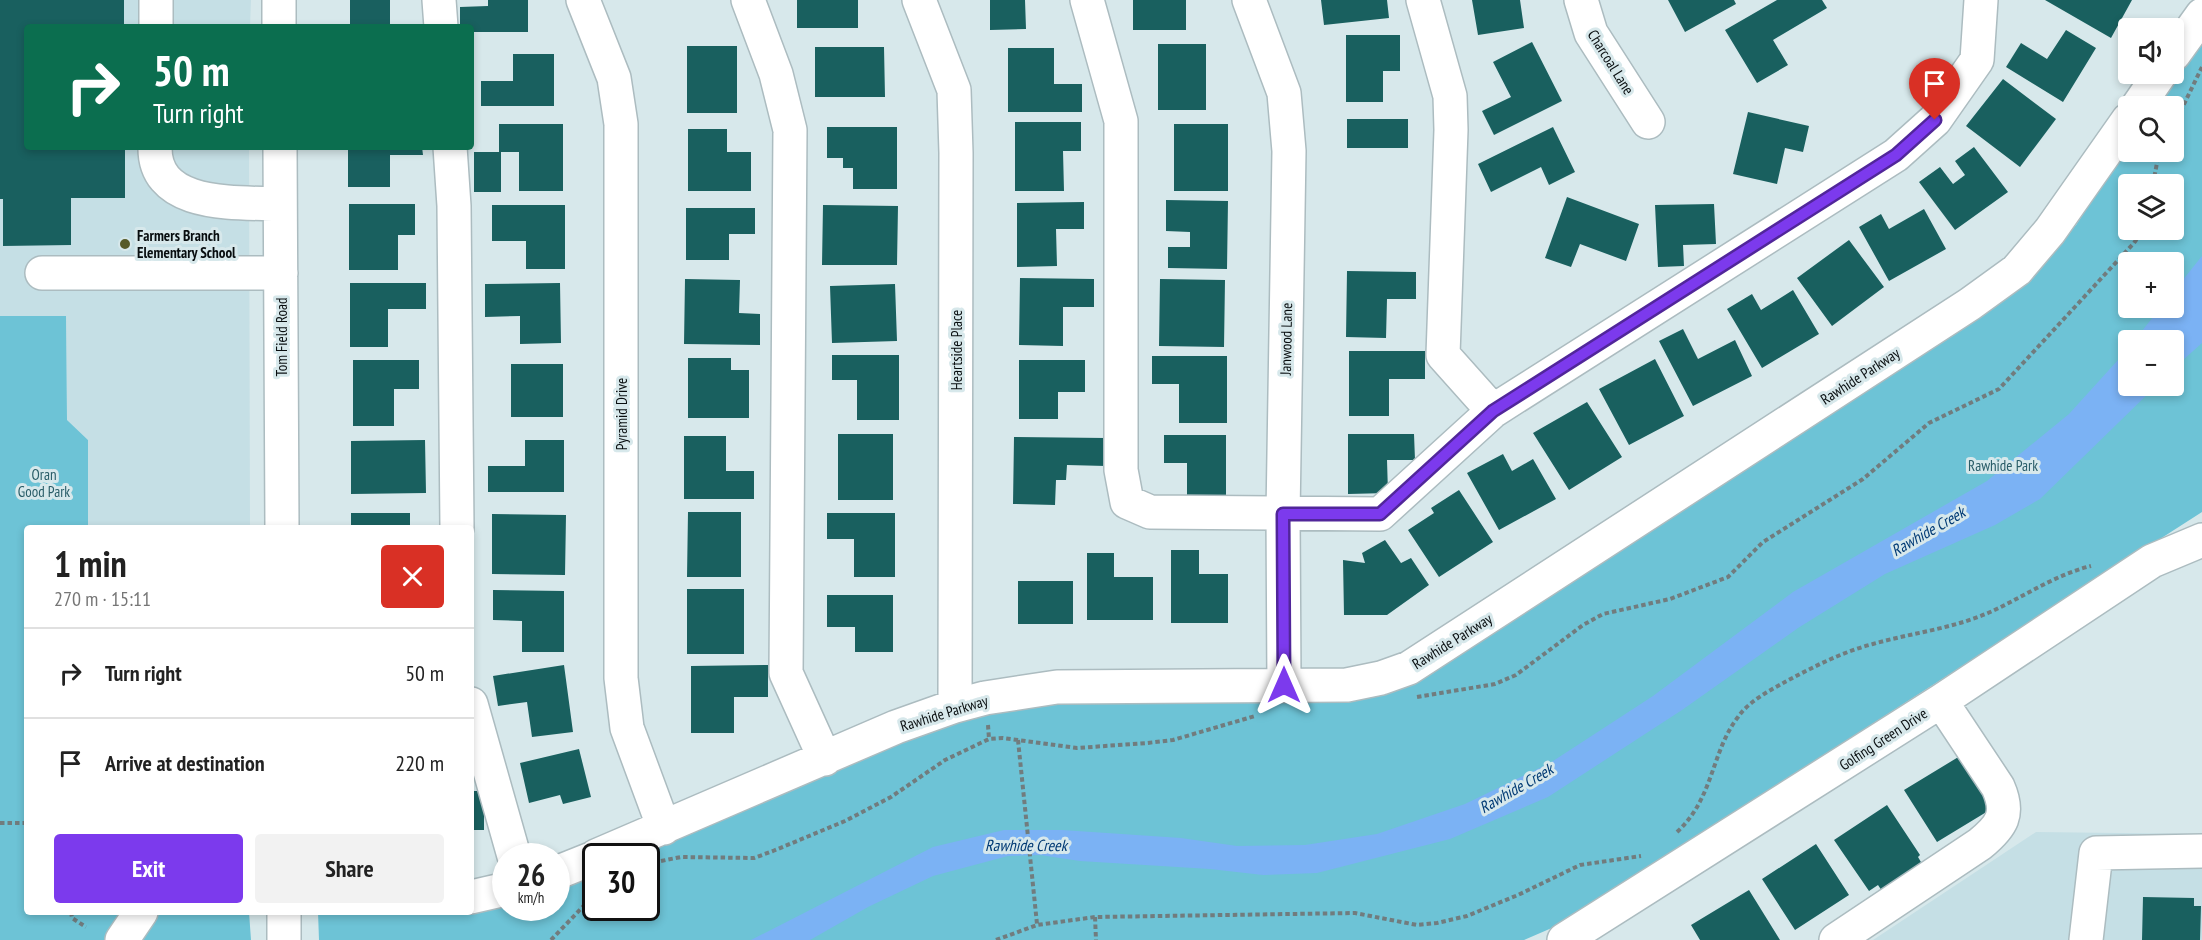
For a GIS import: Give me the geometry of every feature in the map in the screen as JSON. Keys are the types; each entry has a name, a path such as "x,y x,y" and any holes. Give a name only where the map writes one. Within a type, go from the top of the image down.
{"street":[{"path":"156,0 156,24"},
{"path":"279,0 279,24"},
{"path":"439,0 441,24"},
{"name":"Pyramid Drive","path":"584,0 614,78 621,124 621,678 627,728 664,828"},
{"path":"748,0 776,74 790,130 786,673 825,759"},
{"name":"Heartside Place","path":"919,0 954,90 956,706"},
{"path":"1087,0 1121,121 1121,470 1127,501 1150,512 1283,514 1380,514 1493,411 1896,155 1935,120 1977,60 1981,0"},
{"name":"Janwood Lane","path":"1249,0 1284,93 1289,151 1283,514 1284,685"},
{"path":"1423,0 1450,96 1451,130 1443,355 1493,411"},
{"name":"Charcoal Lane","path":"1581,0 1591,33 1648,122"},
{"path":"2184,40 2202,15"},
{"name":"Rawhide Parkway","path":"629,843 896,727 956,706 1056,687 1347,685 1381,678 1409,668 1970,304 2017,270 2050,231 2118,134"},
{"path":"155,150 155,160 166,180 189,196 220,201 280,204"},
{"name":"Tom Field Road","path":"280,150 282,525"},
{"path":"450,150 454,206 458,525"},
{"path":"42,273 280,273"},
{"name":"Golfing Green Drive","path":"1564,940 1941,701 2152,561 2202,540"},
{"path":"1836,940 1980,844 1996,831 2004,816 2004,801 1998,786 1941,701"},
{"path":"474,715 510,843"},
{"path":"2086,940 2096,853 2202,850"},
{"path":"474,896 492,892"},
{"path":"122,940 139,915"},
{"path":"284,915 284,940"}],"path":[{"path":"2184,104 2202,66"},
{"path":"1675,834 1689,821 1700,802 1713,774 1726,736 1738,716 1760,696 1839,656 1872,644 1966,621 2066,574 2092,566"},
{"path":"1018,740 1037,925"},
{"path":"0,823 24,823"},
{"path":"996,940 1037,925 1095,917 1355,913 1417,925 1437,923 1467,916 1518,895 1580,865 1647,854"},
{"path":"551,940 582,908"},
{"path":"72,915 72,918 86,927"},
{"path":"1095,917 1096,940"}],"shaded area":[{"name":"Farmers Branch Elementary School","path":"0,0 251,0 250,24 24,24 24,150 249,150 250,525 88,525 88,440 67,420 66,316 0,316"},
{"path":"2036,832 2202,834 2202,940 1873,940"}],"green space":[{"name":"Rawhide Park","path":"2202,35 2202,512 1561,924 1524,940 319,940 318,915 474,915 474,910 492,900 492,921 570,921 570,874 582,868 582,921 660,921 660,843 641,843 955,711 1056,694 1357,689 2019,280 2076,225 2118,160 2184,162 2184,96 2161,96 2169,84 2184,84 2184,62"},
{"name":"Oran Good Park","path":"0,316 66,316 67,420 88,440 88,525 24,525 24,915 249,915 251,940 0,940"}],"water":[{"path":"2202,256 2202,343 2184,359 2184,330 2143,330 2152,318 2184,318 2184,278"},
{"name":"Rawhide Creek","path":"2118,360 2118,396 2146,396 2040,499 1995,525 1885,574 1798,628 1682,710 1548,797 1450,839 1317,873 1263,875 1210,869 1080,861 1040,855 1008,856 933,876 868,907 810,940 751,940 933,847 1004,830 1062,830 1181,838 1237,846 1305,845 1377,834 1465,804 1550,763 1653,696 1793,592 1987,481 2069,414"}],"building":[{"path":"0,0 124,0 124,24 24,24 24,150 125,150 125,198 71,198 71,245 3,246 3,199 0,199"},
{"path":"350,0 390,0 390,24 350,24"},
{"path":"488,0 528,0 528,32 474,32 474,24 460,24 460,7 488,6"},
{"path":"797,0 858,0 858,28 797,28"},
{"path":"990,0 1025,0 1026,29 990,30"},
{"path":"1133,0 1186,0 1186,30 1133,30"},
{"path":"1321,0 1387,0 1389,18 1324,25"},
{"path":"1472,0 1520,0 1524,28 1478,35"},
{"path":"1668,0 1734,0 1736,4 1685,32"},
{"path":"1777,0 1822,0 1827,8 1773,40 1788,65 1757,83 1725,30"},
{"path":"2045,0 2132,0 2122,18 2118,18 2118,25 2111,38"},
{"path":"2066,30 2096,48 2063,102 2006,67 2021,43 2047,59"},
{"path":"1346,35 1400,35 1400,71 1383,71 1383,102 1346,102"},
{"path":"1532,42 1562,101 1494,135 1482,111 1511,97 1493,62"},
{"path":"1158,44 1206,44 1206,110 1158,110"},
{"path":"687,46 737,46 737,113 687,113"},
{"path":"815,47 884,47 885,97 815,97"},
{"path":"1008,48 1054,48 1054,84 1082,84 1082,112 1008,112"},
{"path":"513,54 554,54 554,106 481,106 481,81 513,81"},
{"path":"2003,79 2056,119 2020,167 1966,126"},
{"path":"1748,112 1809,126 1803,152 1785,148 1777,184 1733,174"},
{"path":"1347,119 1408,119 1408,148 1347,148"},
{"path":"1015,122 1081,122 1081,151 1063,151 1064,191 1015,191"},
{"path":"499,124 563,124 563,191 519,191 519,152 501,152 501,192 474,192 474,152 499,152"},
{"path":"1174,124 1228,124 1228,191 1174,191"},
{"path":"827,127 897,127 897,189 853,189 853,168 843,168 843,158 827,158"},
{"path":"1553,127 1575,172 1549,185 1541,167 1491,192 1478,164"},
{"path":"688,129 727,129 727,152 751,152 751,191 688,191"},
{"path":"1974,147 2008,192 1955,230 1919,182 1940,167 1953,184 1965,175 1955,161"},
{"path":"348,150 422,150 423,155 390,155 390,187 348,187"},
{"path":"1567,197 1639,224 1626,261 1580,244 1571,267 1545,258"},
{"path":"1166,200 1228,201 1227,269 1168,268 1168,247 1190,247 1190,232 1166,231"},
{"path":"1084,202 1084,229 1056,229 1057,266 1017,267 1017,203"},
{"path":"349,204 415,204 415,235 398,235 398,270 349,270"},
{"path":"1714,204 1716,244 1683,245 1684,266 1658,267 1655,205"},
{"path":"492,205 565,205 565,269 526,269 526,241 492,241"},
{"path":"823,205 898,206 897,265 822,265"},
{"path":"686,208 755,208 755,234 729,234 729,260 686,260"},
{"path":"1924,209 1946,249 1889,281 1859,227 1881,214 1889,229"},
{"path":"1849,240 1884,287 1832,326 1797,278"},
{"path":"1347,271 1416,272 1416,299 1387,299 1386,338 1346,337"},
{"path":"1020,278 1094,279 1094,307 1063,307 1063,346 1019,345"},
{"path":"685,279 740,280 739,313 760,314 760,345 684,344"},
{"path":"1160,279 1225,280 1224,347 1159,346"},
{"path":"350,283 426,283 426,309 388,309 388,347 350,347"},
{"path":"560,283 561,343 520,344 520,316 485,317 485,284"},
{"path":"895,284 897,341 832,343 830,286"},
{"path":"1793,290 1819,334 1762,368 1727,309 1752,294 1761,310"},
{"path":"1683,329 1698,359 1735,340 1752,376 1693,406 1659,341"},
{"path":"1349,351 1425,351 1425,379 1389,379 1389,416 1349,416"},
{"path":"832,355 899,355 899,420 857,420 857,380 832,380"},
{"path":"1152,356 1227,356 1227,423 1179,423 1179,384 1152,384"},
{"path":"688,358 731,358 731,370 749,370 749,418 688,418"},
{"path":"1655,359 1684,416 1629,445 1599,389"},
{"path":"353,360 419,360 419,389 394,389 394,426 353,426"},
{"path":"1019,360 1085,360 1085,392 1058,392 1058,419 1019,419"},
{"path":"511,364 563,364 563,417 511,417"},
{"path":"1587,402 1622,457 1569,490 1533,433"},
{"path":"838,434 893,434 893,500 838,500"},
{"path":"1348,434 1414,434 1415,460 1387,460 1388,493 1348,494"},
{"path":"1164,435 1226,435 1226,495 1187,495 1187,463 1164,463"},
{"path":"684,436 726,436 726,471 754,471 754,499 684,499"},
{"path":"1014,437 1106,438 1106,466 1067,465 1066,480 1056,480 1055,505 1013,504"},
{"path":"425,440 426,493 351,494 351,441"},
{"path":"525,440 564,440 564,492 488,492 488,466 525,466"},
{"path":"1503,454 1512,471 1533,459 1556,499 1499,530 1467,473"},
{"path":"1459,490 1493,542 1439,577 1408,530 1434,513 1431,508"},
{"path":"688,512 741,512 741,577 687,577"},
{"path":"351,513 410,513 410,525 351,525"},
{"path":"827,513 895,513 895,577 854,577 854,539 827,539"},
{"path":"492,514 566,515 565,575 492,574"},
{"path":"1385,540 1401,563 1411,558 1429,585 1387,615 1344,615 1343,560 1365,563 1362,553"},
{"path":"1171,550 1199,550 1199,574 1228,574 1228,623 1171,623"},
{"path":"1087,553 1114,553 1114,577 1153,577 1153,620 1087,620"},
{"path":"1018,581 1073,581 1073,624 1018,624"},
{"path":"687,589 744,589 744,654 687,654"},
{"path":"493,590 564,591 564,652 522,652 522,621 493,620"},
{"path":"827,595 893,595 893,652 855,652 855,627 827,627"},
{"path":"564,665 573,732 532,737 527,702 498,706 493,676"},
{"path":"768,665 768,697 734,697 734,733 691,733 691,666"},
{"path":"579,749 591,797 563,804 560,795 529,803 520,763"},
{"path":"1960,756 1993,808 1937,842 1904,790"},
{"path":"474,791 484,791 484,830 474,830"},
{"path":"1887,805 1920,855 1918,857 1928,874 1888,900 1878,885 1869,891 1834,840"},
{"path":"1816,844 1849,895 1795,930 1762,879"},
{"path":"1749,890 1780,940 1700,940 1691,925"},
{"path":"2143,897 2194,898 2194,906 2201,906 2200,940 2142,940"}],"place":[{"name":"Farmers Branch Elementary School","path":"125,244"}],"route":[{"path":"1284,685 1283,514 1380,514 1493,411 1896,155 1935,120"}]}
